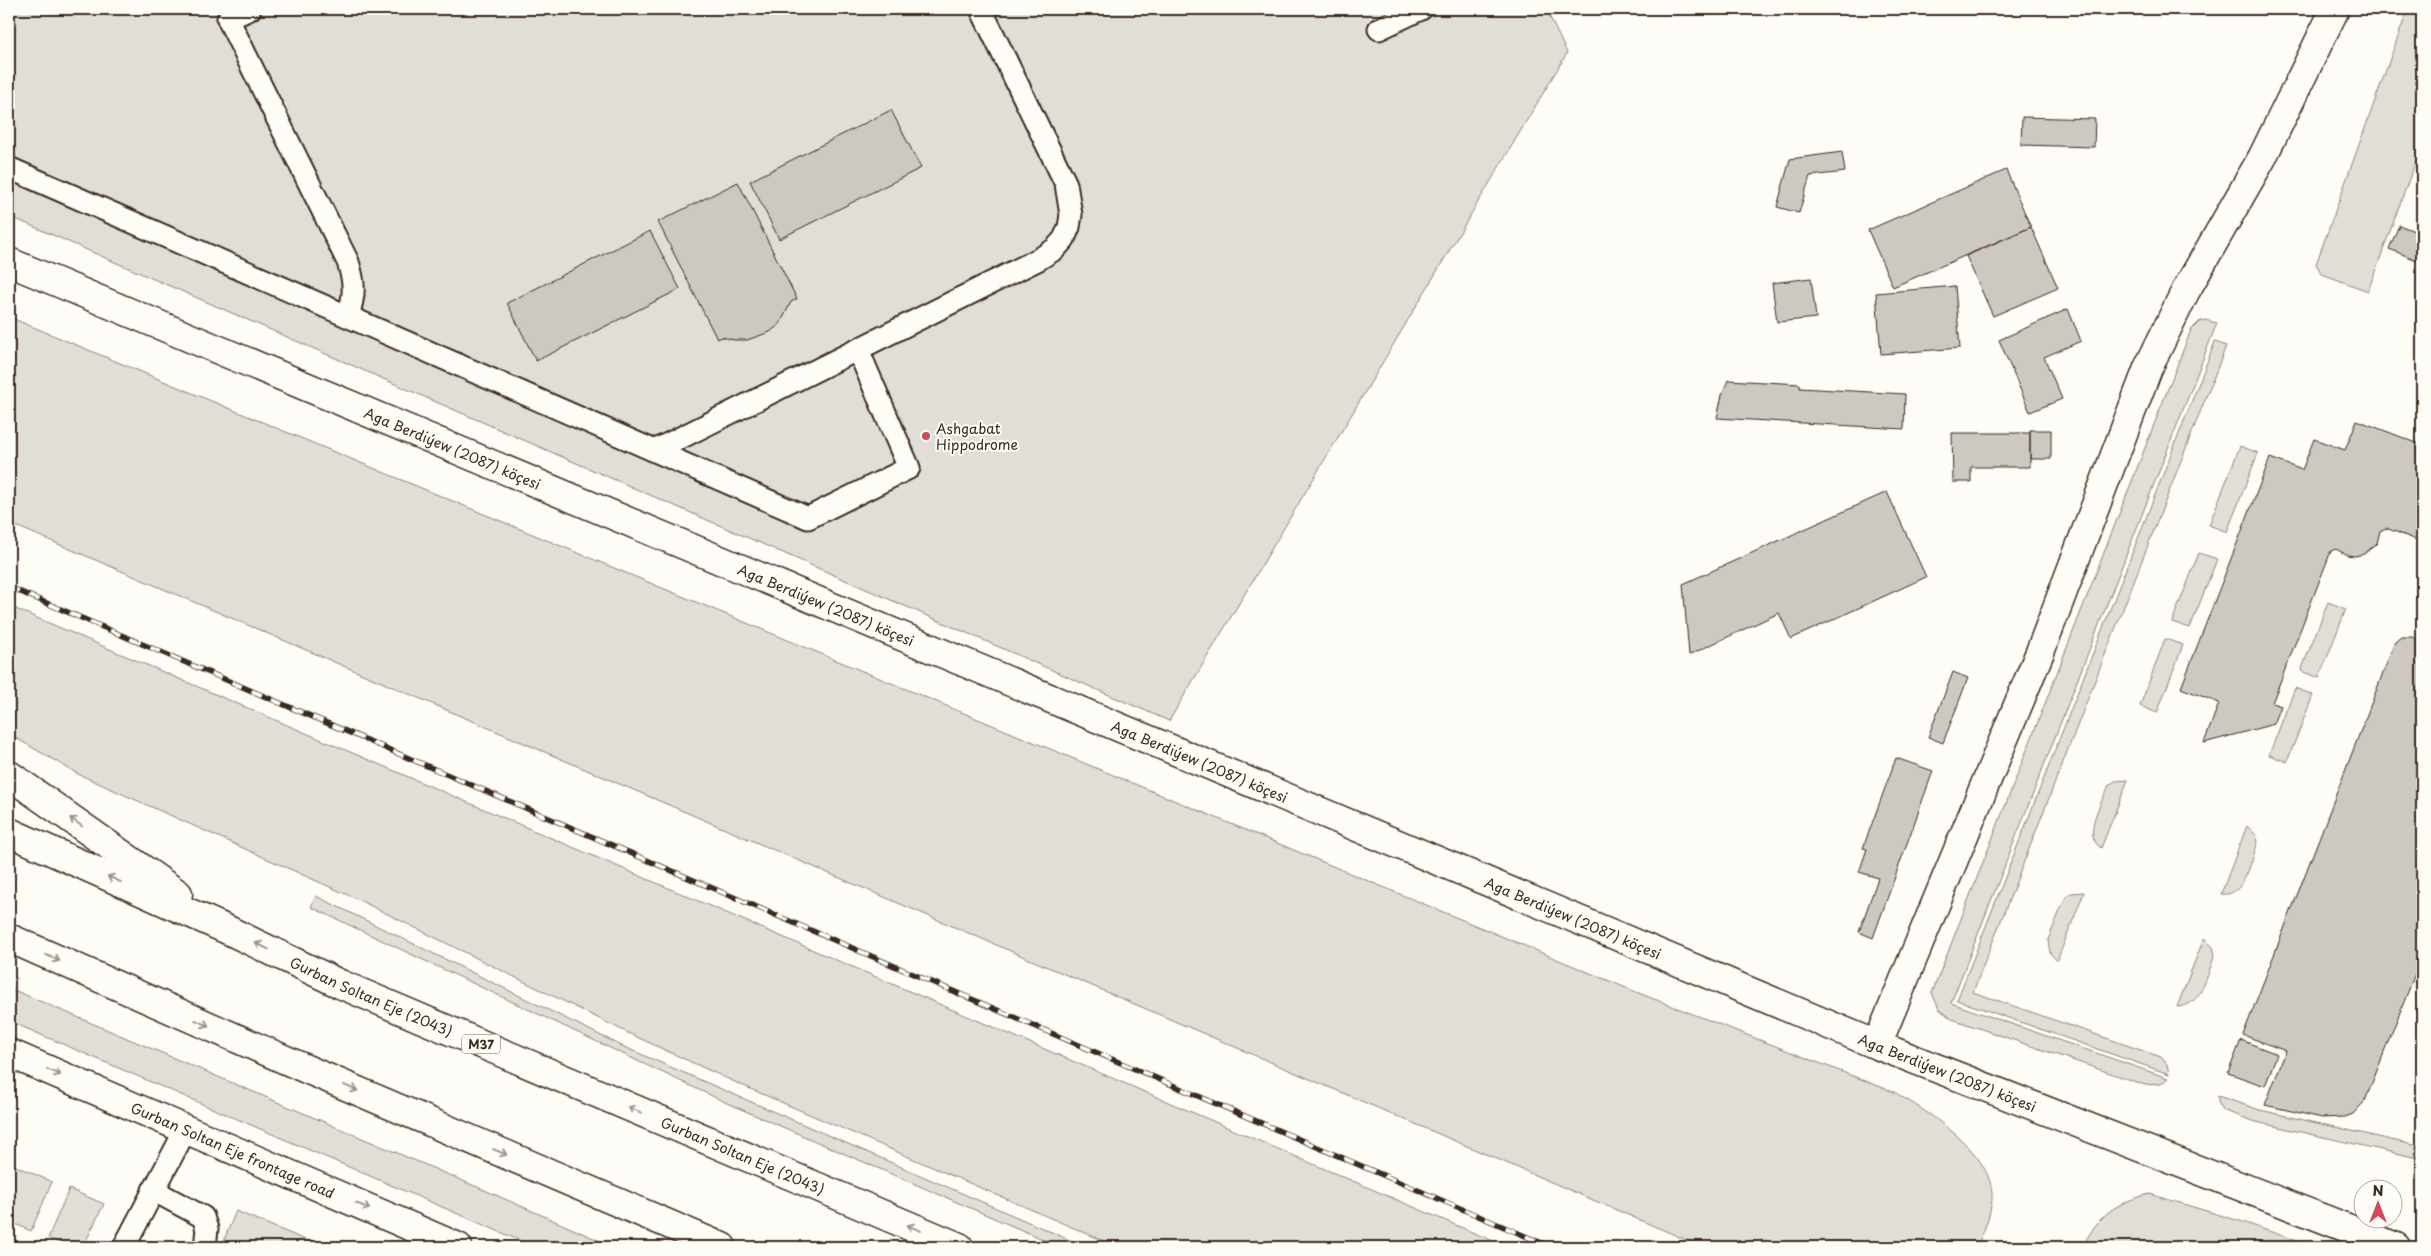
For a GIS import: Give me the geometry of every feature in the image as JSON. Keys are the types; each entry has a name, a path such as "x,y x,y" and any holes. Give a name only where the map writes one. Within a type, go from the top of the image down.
{"main road":[{"path":"1877,1046 2040,652 2148,368 2185,292 2262,158 2335,9"},
{"name":"Aga Berdiýew (2087) köçesi","path":"9,262 1877,1046 2396,1247"},
{"path":"9,775 230,931"},
{"name":"Gurban Soltan Eje (2043)","path":"9,832 230,931 340,984 959,1247"},
{"path":"9,938 304,1068 722,1247"},
{"name":"Gurban Soltan Eje frontage road","path":"9,1053 458,1247"}],"lane":[{"path":"250,9 228,19 348,262 354,281 354,297 348,316"},
{"path":"654,451 1039,259 1055,249 1064,239 1069,227 1070,200 1062,173 981,9"},
{"path":"1379,29 1421,9"},
{"path":"9,168 808,518 909,468 858,350"},
{"path":"124,1247 186,1129"},
{"path":"153,1190 204,1217 207,1229 205,1247"}],"shaded area":[{"name":"Ashgabat Hippodrome","path":"9,9 1546,9 1567,53 1169,721 9,216"},
{"path":"2408,9 2422,9 2422,144 2368,291 2322,274 2316,264"},
{"path":"9,317 1636,992 1894,1092 1924,1111 1957,1136 1983,1166 1990,1182 1992,1199 1984,1230 1977,1247 1703,1247 9,523"},
{"path":"2205,320 2217,323 1951,1003 2168,1078 2161,1084 2145,1085 1952,1019 1939,1009 1932,993 2191,330 2199,322"},
{"path":"2215,342 2226,346 1973,992 2161,1057 2167,1064 2169,1074 1957,1000"},
{"path":"2240,446 2258,453 2227,532 2209,525"},
{"path":"2199,553 2217,559 2190,628 2172,622"},
{"path":"2328,602 2346,609 2319,678 2301,671"},
{"path":"9,606 1507,1247 1118,1247 739,1084 628,1033 359,900 78,774 9,734"},
{"path":"2165,639 2183,645 2157,713 2140,706"},
{"path":"2295,688 2313,695 2287,762 2269,755"},
{"path":"2128,780 2101,848 2095,842 2093,835 2093,827 2098,809 2109,785 2115,781"},
{"path":"2247,826 2256,835 2258,842 2250,867 2236,890 2229,894 2221,894"},
{"path":"2084,892 2057,961 2050,953 2048,940 2065,898 2071,893"},
{"path":"316,896 622,1046 1086,1247 1061,1247 729,1104 311,907"},
{"path":"2204,938 2213,947 2215,955 2206,980 2198,996 2192,1002 2185,1006 2177,1007"},
{"path":"9,988 614,1247 535,1247 9,1021"},
{"path":"2218,1096 2260,1110 2422,1147 2422,1159 2256,1122 2222,1110 2218,1102"},
{"path":"9,1163 52,1182 31,1231 9,1221"},
{"path":"69,1189 104,1204 83,1247 70,1247 48,1238"},
{"path":"2150,1194 2243,1222 2314,1247 2083,1247 2095,1226 2109,1212 2128,1201"},
{"path":"236,1211 322,1247 221,1247"}],"building":[{"path":"891,110 921,168 779,239 750,181"},
{"path":"2022,117 2095,119 2094,147 2021,145"},
{"path":"1842,152 1845,172 1810,176 1799,213 1777,207 1790,159"},
{"path":"2006,170 2031,227 1893,287 1868,230"},
{"path":"738,182 797,299 791,302 780,324 770,332 747,340 734,340 722,337 717,339 658,222"},
{"path":"2399,225 2422,234 2422,262 2389,249"},
{"path":"2031,227 2058,288 1993,316 1966,256"},
{"path":"650,231 680,289 536,361 507,303"},
{"path":"1811,278 1816,318 1777,322 1772,283"},
{"path":"1955,286 1960,348 1881,354 1876,293"},
{"path":"2068,309 2081,341 2044,357 2062,399 2030,412 1999,340"},
{"path":"1728,380 1800,384 1800,388 1905,394 1904,429 1717,418 1722,395"},
{"path":"2357,420 2422,445 2422,542 2386,528 2380,531 2377,543 2364,554 2355,556 2347,555 2336,549 2331,551 2272,703 2281,706 2274,724 2204,743 2219,703 2181,688 2270,458 2302,470 2314,439 2345,450"},
{"path":"2030,430 2051,430 2051,459 2030,459"},
{"path":"1952,433 2030,433 2030,467 1971,467 1971,482 1953,482"},
{"path":"1887,492 1926,577 1791,639 1779,613 1689,655 1683,584"},
{"path":"2401,637 2412,637 2422,641 2422,956 2365,1101 2353,1114 2345,1117 2322,1118 2265,1105 2286,1051 2243,1035 2395,642"},
{"path":"1953,672 1968,678 1943,743 1928,737"},
{"path":"1896,758 1933,771 1873,938 1859,932 1878,878 1859,872 1867,849 1863,848"},
{"path":"2241,1040 2277,1054 2265,1086 2228,1073"}],"railway":[{"path":"9,587 1551,1247"}],"place":[{"name":"Ashgabat Hippodrome","path":"926,436"}]}
